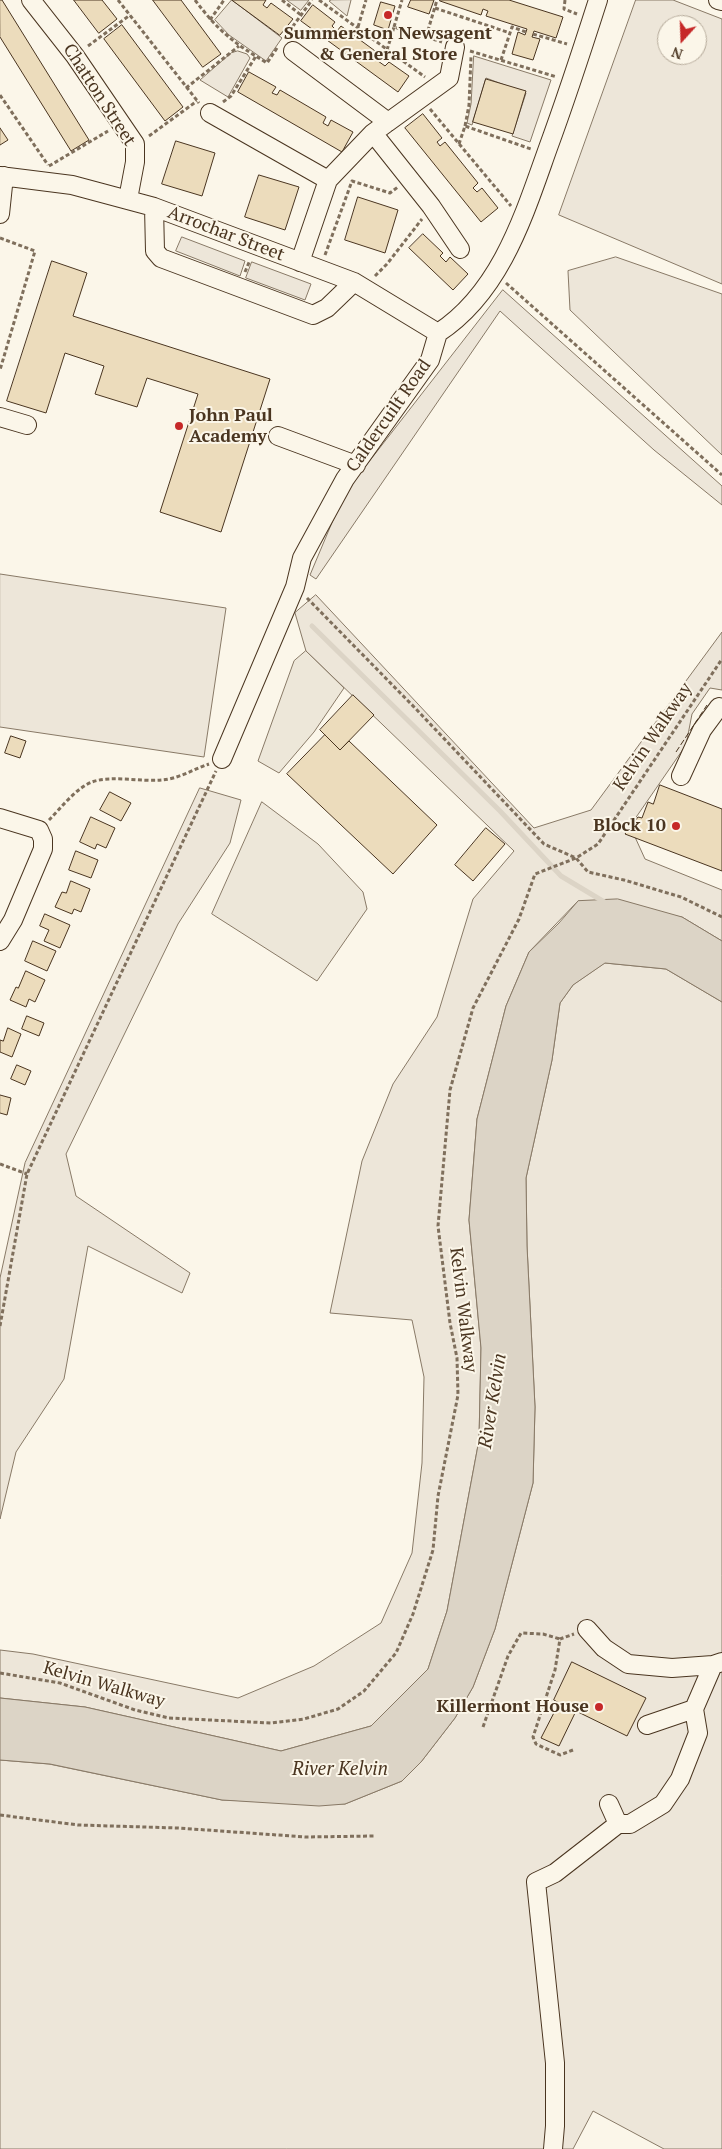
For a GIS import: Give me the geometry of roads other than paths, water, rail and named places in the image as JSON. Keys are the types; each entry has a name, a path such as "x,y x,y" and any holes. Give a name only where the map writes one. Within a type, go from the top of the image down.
{"street":[{"name":"Chatton Street","path":"32,0 75,56 135,146 136,162 128,199"},
{"path":"438,333 456,322 480,297 523,220 598,0"},
{"path":"718,0 722,2"},
{"path":"300,262 328,180 373,133 420,97 449,78 464,49"},
{"path":"293,51 388,122"},
{"path":"203,107 328,180"},
{"path":"373,133 431,206 460,248"},
{"name":"Arrochar Street","path":"2,176 52,174 72,185 154,207 358,285 438,333"},
{"path":"0,214 2,176"},
{"path":"154,207 155,251 160,258 313,315 327,308 358,285"},
{"name":"Caldercuilt Road","path":"222,759 295,586 302,558 346,479 430,360 438,333"},
{"path":"0,417 27,425"},
{"path":"278,436 356,465"},
{"path":"681,776 702,730 721,708"},
{"path":"0,818 39,830 43,839 43,849 39,861 14,920 0,941"},
{"path":"587,1629 604,1648 628,1664 672,1668 717,1663"},
{"path":"553,2149 556,2126 555,2063 536,1882 554,1873 618,1824 630,1824 663,1804 680,1779 698,1733 694,1709 717,1663"},
{"path":"647,1725 694,1709"},
{"path":"609,1804 618,1824"}],"water":[{"name":"River Kelvin","path":"618,899 682,917 722,941 722,1002 666,969 605,963 573,985 560,1003 552,1060 526,1178 527,1246 535,1407 533,1483 495,1629 473,1687 455,1718 421,1762 402,1781 345,1804 319,1806 222,1800 50,1764 0,1760 0,1698 85,1707 281,1751 371,1726 428,1669 447,1611 479,1440 481,1348 469,1220 477,1119 506,1006 529,952 559,923 578,901"}],"waterway":[{"path":"312,626 500,811 561,876 606,903"}],"place":[{"name":"Summerston Newsagent & General Store","path":"388,15"},
{"name":"John Paul Academy","path":"179,426"},
{"name":"Block 10","path":"676,826"},
{"name":"Killermont House","path":"599,1707"}]}
